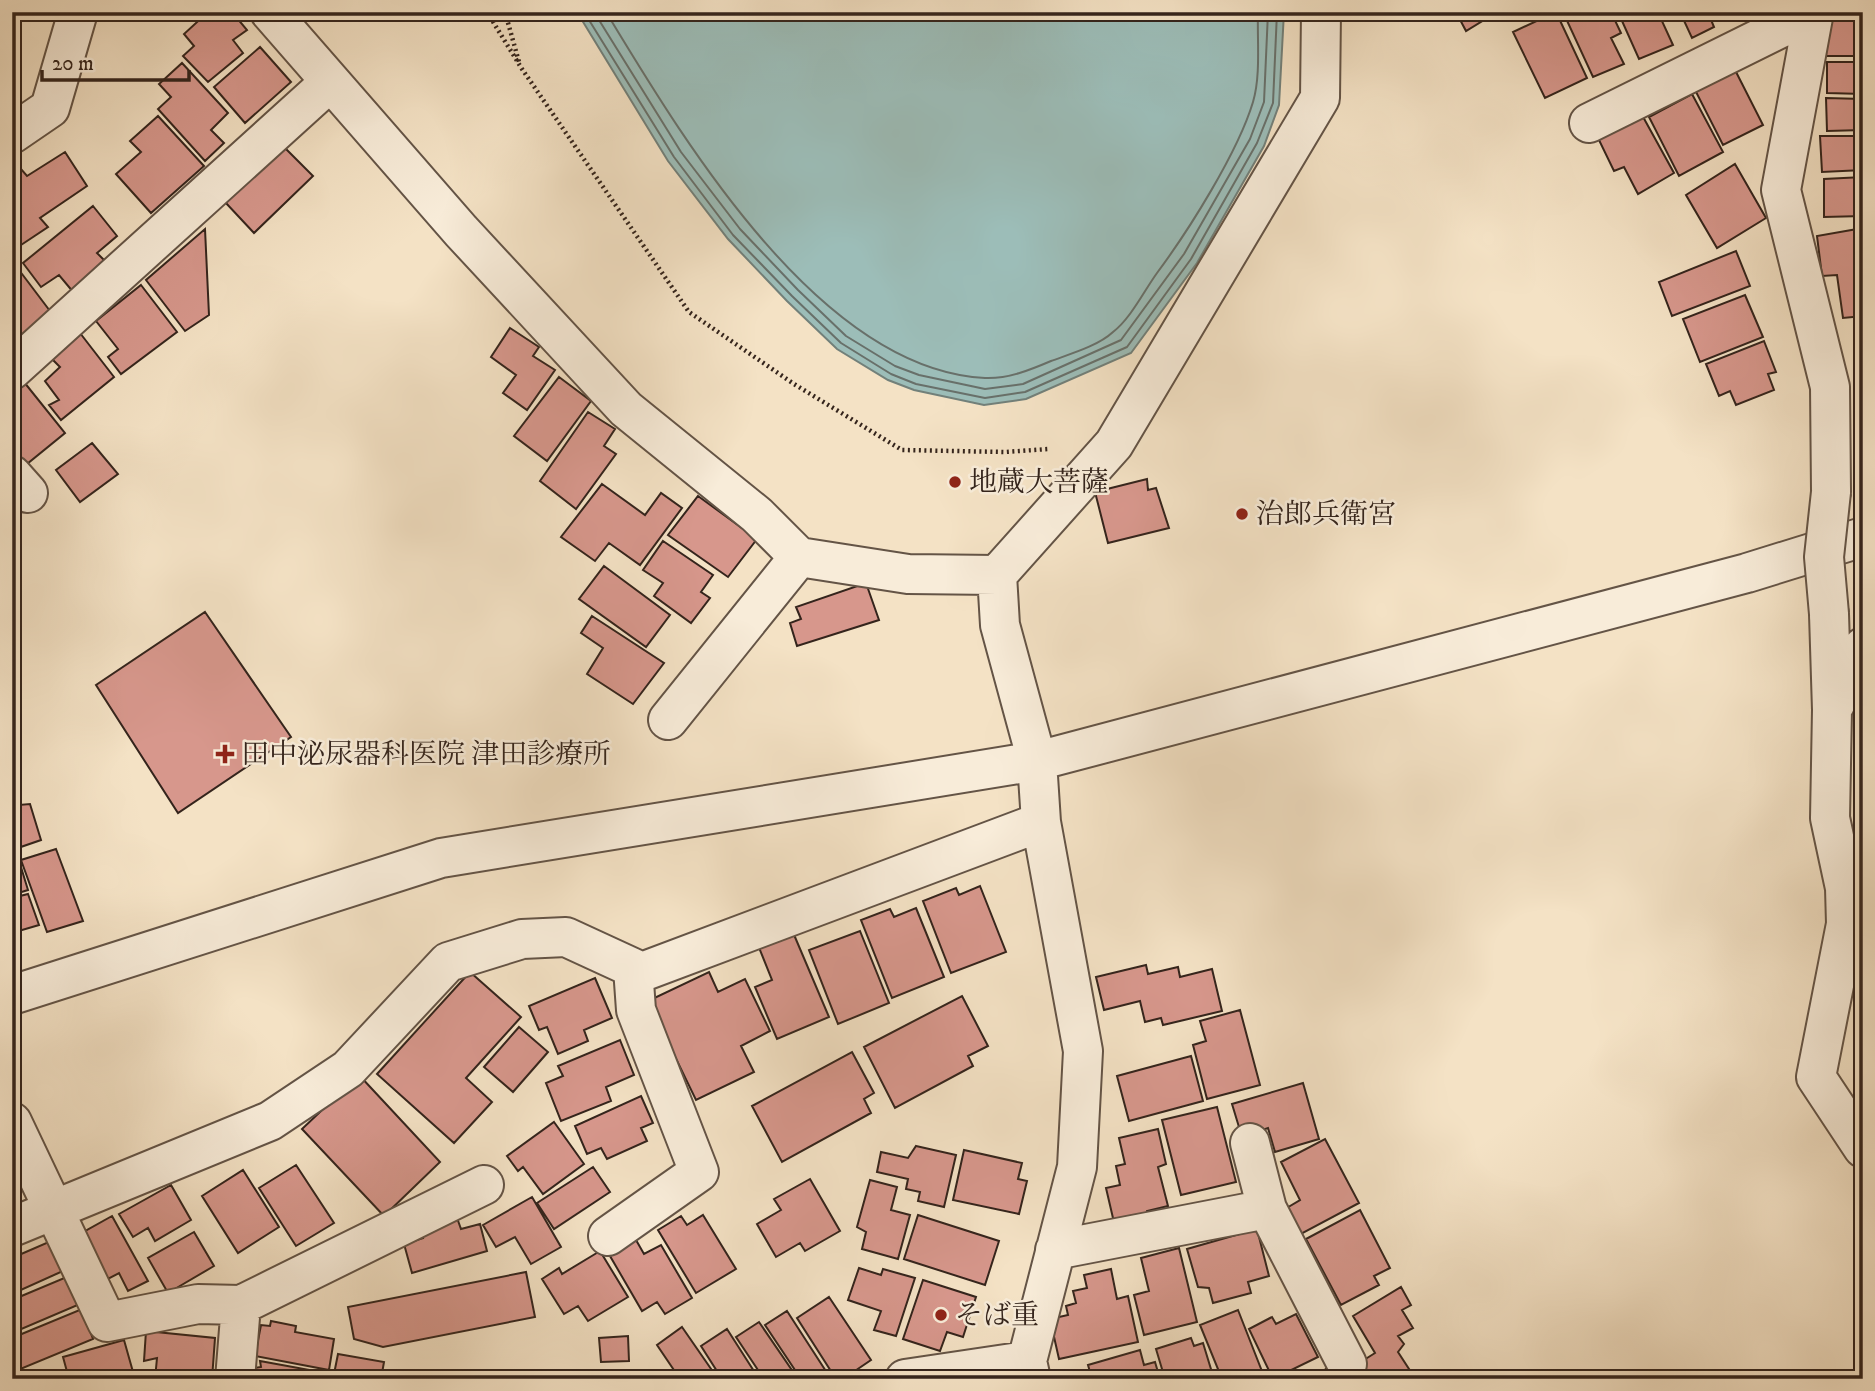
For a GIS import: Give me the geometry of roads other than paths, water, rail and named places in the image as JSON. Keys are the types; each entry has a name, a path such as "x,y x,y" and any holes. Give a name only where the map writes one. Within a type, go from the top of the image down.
{"street":[{"path":"12,134 50,108 78,12"},
{"path":"270,12 461,231 626,409 757,516 799,557 908,575 998,575"},
{"path":"905,1379 1029,1370 1055,1250 1077,1167 1083,1051 1041,822 1037,761 1000,625 998,575 1114,443 1320,97 1321,12"},
{"path":"1589,123 1813,12"},
{"path":"1813,12 1781,190 1830,387 1831,492 1824,557 1832,710 1830,818 1844,887 1846,924 1816,1077 1863,1148"},
{"path":"12,370 330,82"},
{"path":"12,995 440,858 1037,761 1747,573 1863,537"},
{"path":"668,720 799,557"},
{"path":"1832,710 1863,647"},
{"path":"12,1227 270,1121 348,1069 448,962 522,939 566,937 642,972 1041,822"},
{"path":"608,1236 699,1172 636,1010 633,968"},
{"path":"12,1122 57,1210 107,1322 198,1304 241,1306 484,1185"},
{"path":"1250,1143 1268,1209 1347,1364"},
{"path":"1055,1250 1268,1209"},
{"path":"235,1379 241,1306"}],"water":[{"path":"577,12 1284,12 1279,105 1264,146 1197,263 1131,353 1026,399 984,405 914,390 888,380 837,349 787,301 728,239 668,161"}],"place":[{"name":"地蔵大菩薩","path":"955,482"},
{"name":"治郎兵衛宮","path":"1242,514"},
{"name":"田中泌尿器科医院 津田診療所","path":"225,754"},
{"name":"そば重","path":"941,1315"}]}
